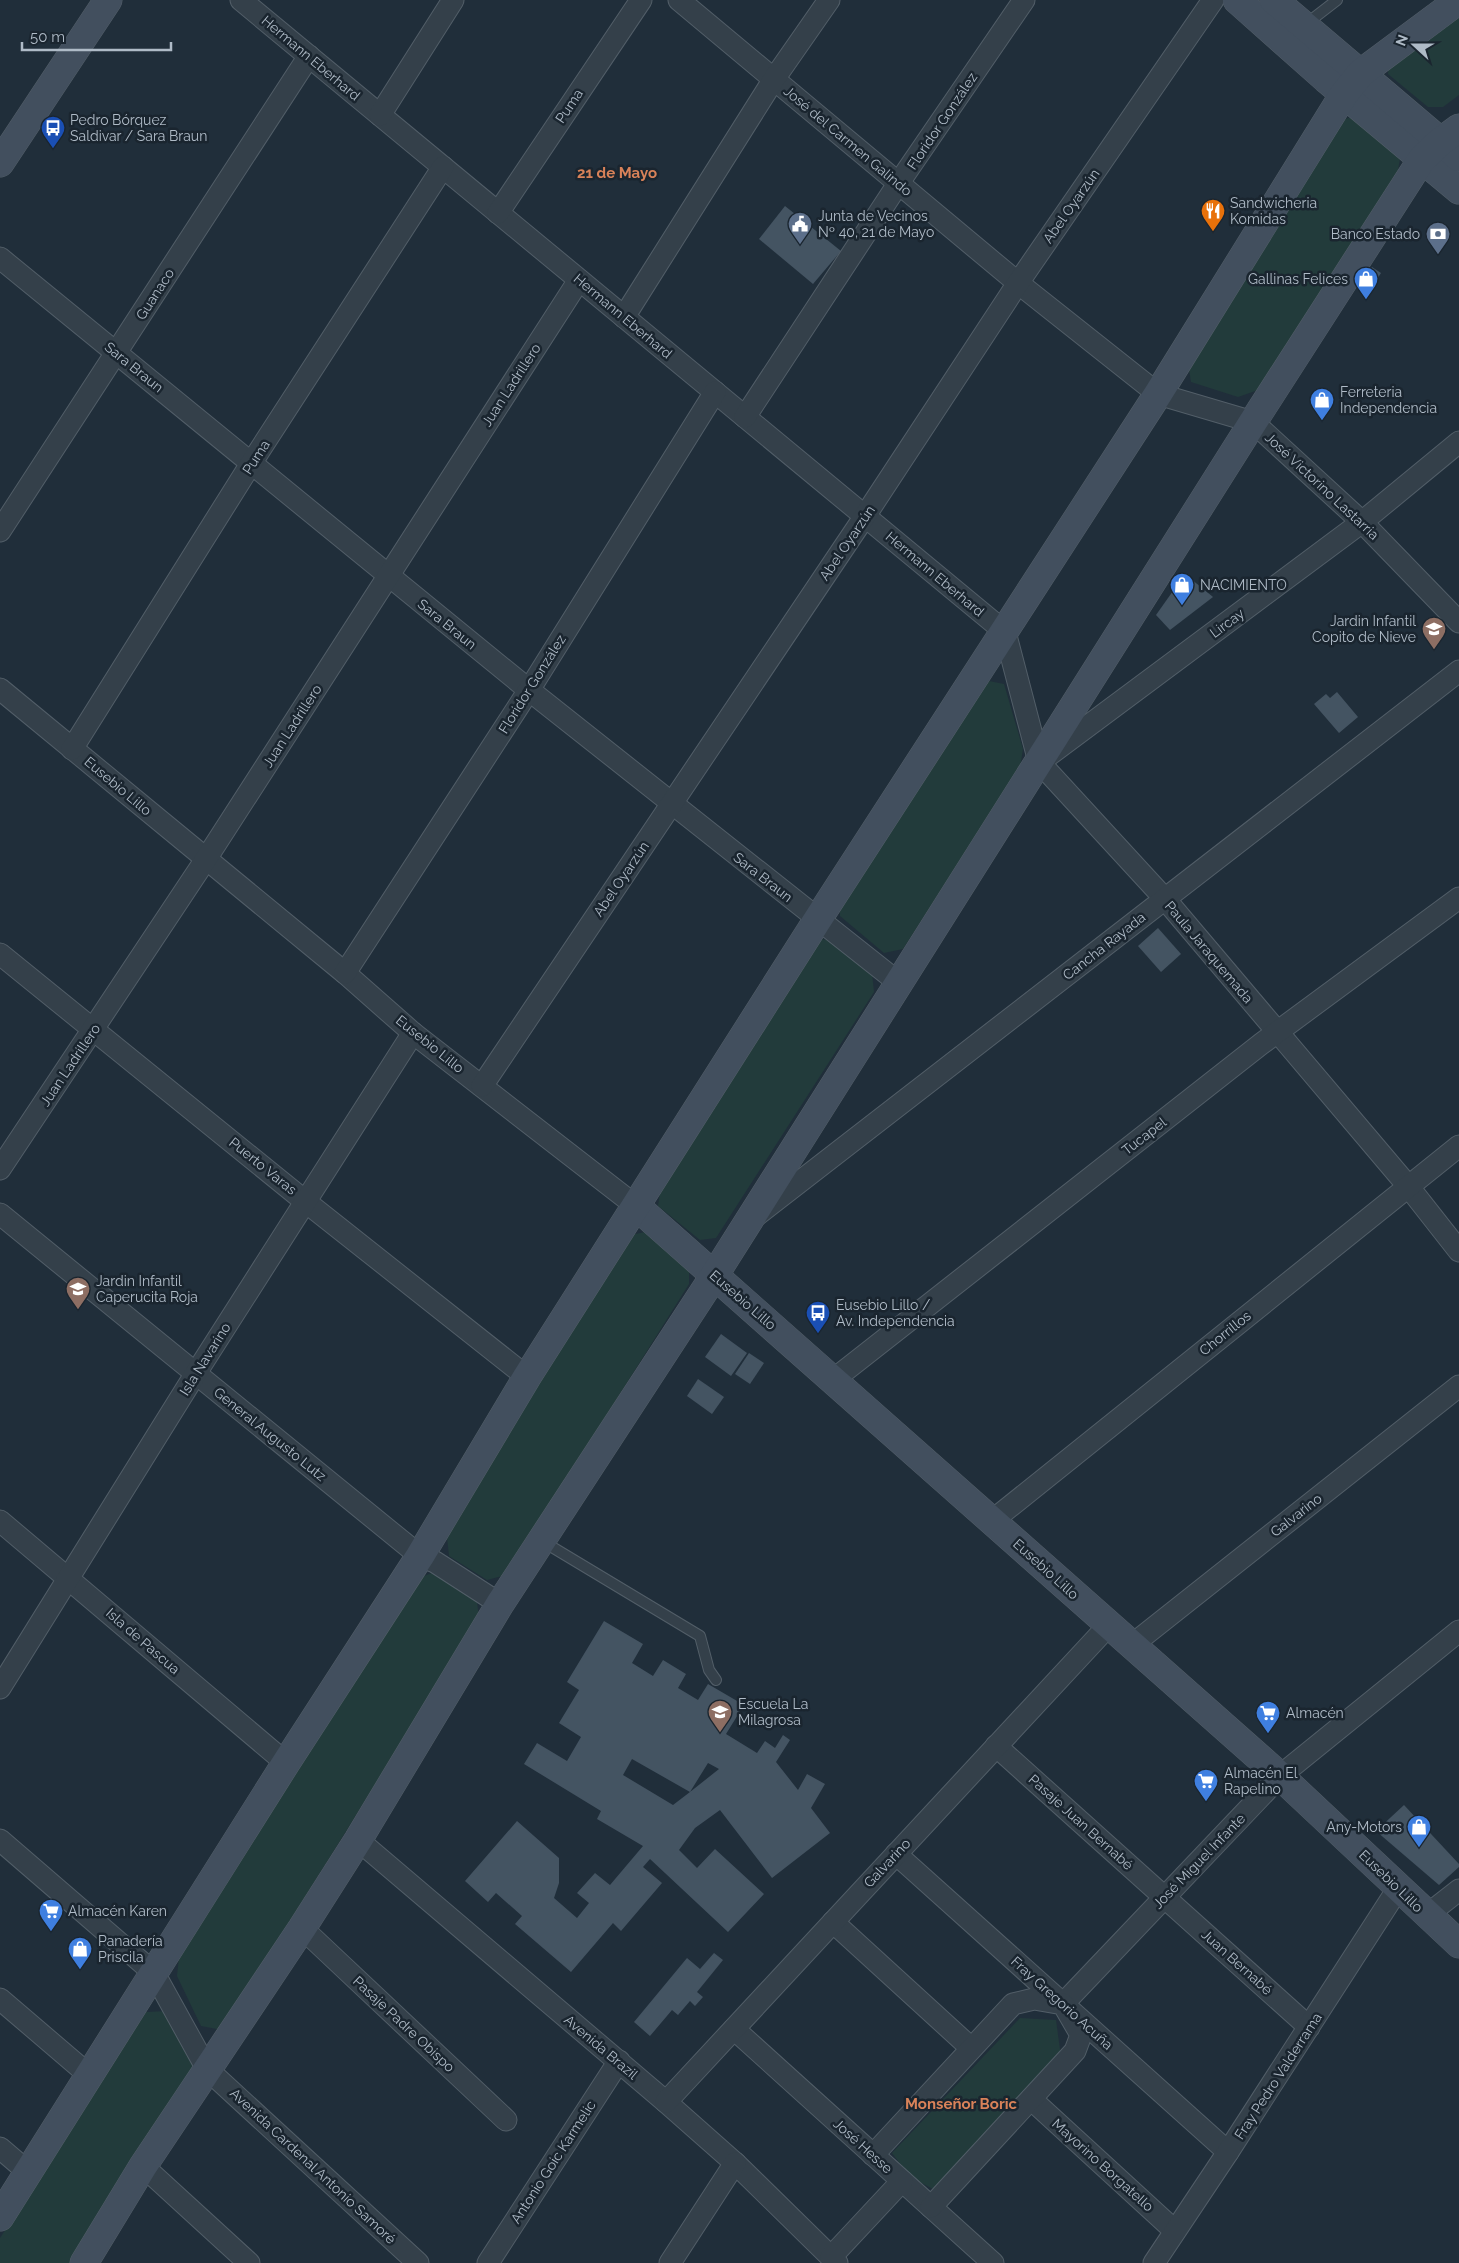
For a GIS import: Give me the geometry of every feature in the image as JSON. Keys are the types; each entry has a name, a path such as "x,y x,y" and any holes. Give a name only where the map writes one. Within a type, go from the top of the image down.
{"main road":[{"path":"0,163 108,0"},
{"path":"1237,0 1344,94 1445,147"},
{"path":"1274,0 1303,26 1361,72 1445,147 1459,190"},
{"path":"0,2217 286,1763 420,1556 527,1377 818,919 1158,394 1344,94 1361,72 1446,4"},
{"path":"84,2263 143,2166 302,1928 358,1840 500,1604 714,1276 1254,422 1445,147"},
{"name":"Eusebio Lillo","path":"636,1206 1280,1776 1459,1944"}],"street":[{"path":"380,115 454,0"},
{"name":"Puma","path":"498,213 641,0"},
{"name":"José del Carmen Galindo","path":"679,0 1018,283 1158,394"},
{"path":"624,317 774,79 829,0"},
{"name":"Floridor González","path":"746,417 898,184 1024,0"},
{"name":"Abel Oyarzún","path":"482,1086 865,516 1018,283 1213,0"},
{"name":"Hermann Eberhard","path":"246,2 443,168 1005,632"},
{"name":"Guanaco","path":"0,531 309,56"},
{"name":"Puma","path":"72,748 252,462 443,168"},
{"name":"Sara Braun","path":"0,258 529,690 899,983"},
{"name":"Juan Ladrillero","path":"0,1170 206,859 579,280"},
{"name":"Floridor González","path":"345,973 529,690 715,392"},
{"name":"José Victorino Lastarria","path":"1158,394 1254,422 1362,522 1459,622"},
{"name":"Lircay","path":"1039,762 1362,522 1459,442"},
{"name":"Paula Jaraquemada","path":"1005,632 1039,762 1165,899 1408,1186 1459,1251"},
{"name":"Cancha Rayada","path":"749,1221 1459,671"},
{"name":"Eusebio Lillo","path":"0,689 345,973 413,1032 636,1206"},
{"name":"Tucapel","path":"833,1380 1277,1032 1459,898"},
{"name":"Puerto Varas","path":"0,954 94,1028 306,1202 527,1377"},
{"name":"Isla Navarino","path":"0,1688 196,1373 413,1032"},
{"name":"Chorrillos","path":"992,1521 1459,1146"},
{"name":"General Augusto Lutz","path":"0,1214 420,1556 435,1562 500,1604"},
{"name":"Galvarino","path":"1132,1645 1459,1386"},
{"name":"Isla de Pascua","path":"0,1520 286,1763"},
{"name":"Galvarino","path":"666,2102 1109,1625"},
{"name":"José Miguel Infante","path":"1063,2004 1280,1776 1459,1631"},
{"name":"Pasaje Juan Bernabé","path":"996,1746 1165,1897"},
{"path":"0,1840 154,1973"},
{"name":"Avenida Brazil","path":"358,1840 666,2102 735,2164 834,2260"},
{"name":"Fray Gregorio Acuña","path":"896,1854 1228,2152"},
{"name":"Fray Pedro Valderrama","path":"1154,2263 1399,1887"},
{"path":"1427,1915 1459,1890"},
{"name":"Juan Bernabé","path":"1165,1897 1309,2027"},
{"path":"833,1922 971,2048"},
{"name":"Pasaje Padre Obispo","path":"302,1928 506,2120"},
{"name":"Avenida Cardenal Antonio Samoré","path":"154,1973 207,2069 418,2263"},
{"path":"0,1999 90,2076"},
{"path":"873,2155 1013,2004 1034,1999 1063,2004 1081,2035 1075,2051 931,2207"},
{"name":"José Hesse","path":"734,2029 993,2263"},
{"name":"Antonio Goic Karmelic","path":"488,2263 619,2061"},
{"name":"Mayorino Borgatello","path":"1031,2099 1175,2230"},
{"path":"0,2148 28,2172"},
{"path":"670,2263 735,2164"},
{"path":"143,2166 249,2263"},
{"path":"834,2260 902,2181"}],"lane":[{"path":"1303,26 1337,0"},
{"path":"541,1541 700,1636 709,1670 716,1680"}],"green space":[{"path":"1459,7 1459,95 1443,107 1428,107 1388,74 1389,59"},
{"path":"1354,116 1401,153 1398,170 1261,389 1238,397 1191,382 1188,363 1337,122"},
{"path":"984,680 1004,684 1023,749 1020,768 903,949 884,953 840,916 839,899"},
{"path":"817,939 832,940 872,973 874,992 716,1238 700,1240 658,1206 661,1186"},
{"path":"645,1232 689,1265 689,1284 506,1575 487,1580 449,1556 447,1537 626,1236"},
{"path":"432,1573 477,1602 479,1618 222,2030 201,2026 177,1976 179,1957 416,1579"},
{"path":"167,2011 195,2062 191,2078 75,2263 0,2263 0,2238 146,2012"},
{"path":"1020,2018 1056,2020 1061,2057 933,2189 910,2177 892,2153"}],"building":[{"name":"Junta de Vecinos Nº 40, 21 de Mayo","path":"785,206 841,251 813,284 759,239"},
{"path":"1372,267 1381,273 1374,284 1365,277"},
{"name":"NACIMIENTO","path":"1185,574 1213,597 1170,630 1156,615"},
{"path":"1337,692 1358,717 1339,733 1314,704 1326,694 1330,698"},
{"path":"1158,928 1181,954 1161,972 1138,946"},
{"path":"721,1334 747,1353 731,1376 705,1357"},
{"path":"749,1353 764,1363 750,1384 735,1374"},
{"path":"698,1379 724,1397 712,1414 687,1396"},
{"path":"604,1621 643,1644 632,1663 653,1676 663,1660 686,1674 678,1688 698,1700 708,1684 744,1705 726,1734 757,1753 765,1741 775,1748 783,1735 790,1740 776,1762 798,1790 807,1774 825,1784 811,1808 830,1833 772,1878 720,1810 695,1828 679,1850 697,1868 715,1849 764,1894 728,1932 650,1859 643,1867 662,1883 621,1931 613,1923 571,1972 515,1924 522,1916 496,1893 488,1902 465,1881 517,1821 559,1858 559,1883 554,1898 577,1918 589,1903 577,1893 595,1873 610,1885 643,1846 597,1819 601,1811 524,1764 537,1743 567,1761 581,1737 559,1723 579,1690 567,1682","holes":["632,1759 690,1792 673,1805 623,1775","708,1763 719,1769 690,1792"]},
{"name":"Any-Motors","path":"1404,1805 1459,1864 1459,1867 1439,1885 1376,1831"},
{"path":"714,1953 723,1960 697,1992 703,1997 695,2006 690,2001 678,2015 672,2010 650,2036 634,2022 687,1958 700,1969"}],"place":[{"name":"Pedro Bórquez Saldivar / Sara Braun","path":"53,149"},
{"name":"Sandwicheria Komidas","path":"1213,232"},
{"name":"Junta de Vecinos Nº 40, 21 de Mayo","path":"800,245"},
{"name":"Banco Estado","path":"1438,255"},
{"name":"Gallinas Felices","path":"1366,300"},
{"name":"Ferreteria Independencia","path":"1322,421"},
{"name":"NACIMIENTO","path":"1182,606"},
{"name":"Jardin Infantil Copito de Nieve","path":"1434,650"},
{"name":"Jardin Infantil Caperucita Roja","path":"78,1310"},
{"name":"Eusebio Lillo / Av. Independencia","path":"818,1334"},
{"name":"Escuela La Milagrosa","path":"720,1733"},
{"name":"Almacén","path":"1268,1734"},
{"name":"Almacén El Rapelino","path":"1206,1802"},
{"name":"Any-Motors","path":"1419,1848"},
{"name":"Almacén Karen","path":"51,1932"},
{"name":"Panadería Priscila","path":"80,1970"}],"district":[{"name":"21 de Mayo","path":"617,173"},
{"name":"Monseñor Boric","path":"961,2104"}]}
